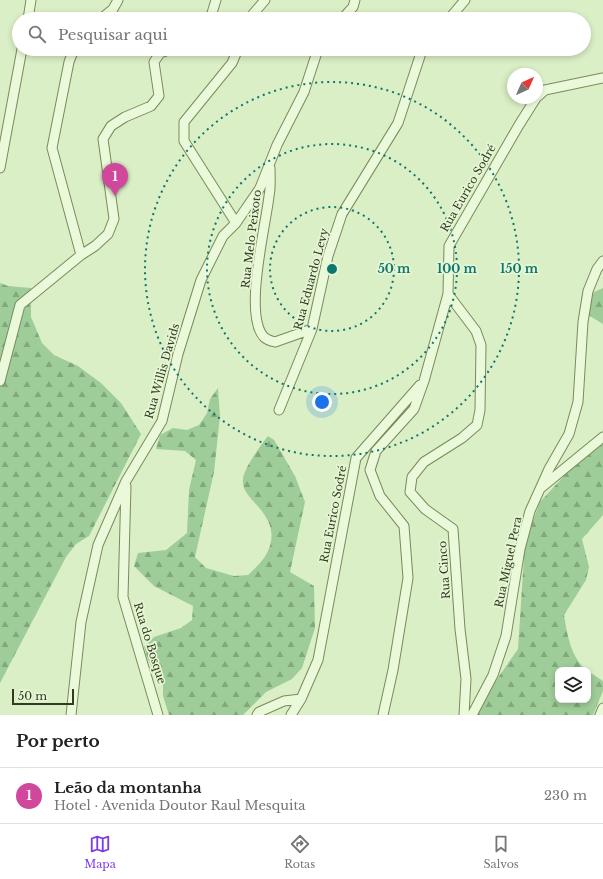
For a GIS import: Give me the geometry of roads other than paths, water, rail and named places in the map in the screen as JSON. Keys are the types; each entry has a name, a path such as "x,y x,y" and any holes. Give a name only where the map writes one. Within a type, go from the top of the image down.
{"street":[{"path":"29,12 31,0"},
{"path":"110,12 114,9 118,0"},
{"path":"212,12 216,0"},
{"path":"255,12 265,0"},
{"path":"348,12 353,7 355,0"},
{"path":"455,12 465,0"},
{"path":"0,168 21,56"},
{"path":"71,56 52,148 81,255"},
{"path":"0,381 20,305 108,234 114,219 103,139 112,126 125,117 151,106 159,96 154,62 158,56"},
{"name":"Rua Melo Peixoto","path":"235,56 232,63 184,122 184,141 236,223"},
{"name":"Rua Willis Davids","path":"71,715 81,622 98,545 126,481 162,421 178,354 201,280 223,236 236,223 260,188 277,145 304,92 316,56"},
{"name":"Rua Eduardo Levy","path":"279,410 312,329 328,256 342,214 398,123 420,56"},
{"name":"Rua Eurico Sodré","path":"543,92 545,90 603,78"},
{"name":"Rua Eurico Sodré","path":"291,715 301,699 318,660 356,458 424,381 448,294 449,246 532,104"},
{"name":"Rua Melo Peixoto","path":"270,163 270,195 258,261 255,306 258,324 264,337 275,342 312,329"},
{"path":"540,490 549,469 569,434 578,402 583,322 588,291 603,261"},
{"name":"Rua Cinco","path":"448,294 476,331 481,345 480,410 476,425 462,438 424,462 412,477 410,492 425,509 453,529 460,629 466,679 464,715"},
{"path":"383,715 393,670 408,578 404,526 380,496 370,470 376,450 414,409 424,381"},
{"name":"Rua Miguel Pera","path":"472,715 493,675 506,636 520,549 530,511 540,490 603,437"},
{"name":"Rua do Bosque","path":"126,481 123,597 158,715"},
{"path":"257,715 259,712 284,701 301,699"},
{"path":"600,715 603,708"}],"place":[{"name":"Leão da montanha","path":"115,196"}]}
